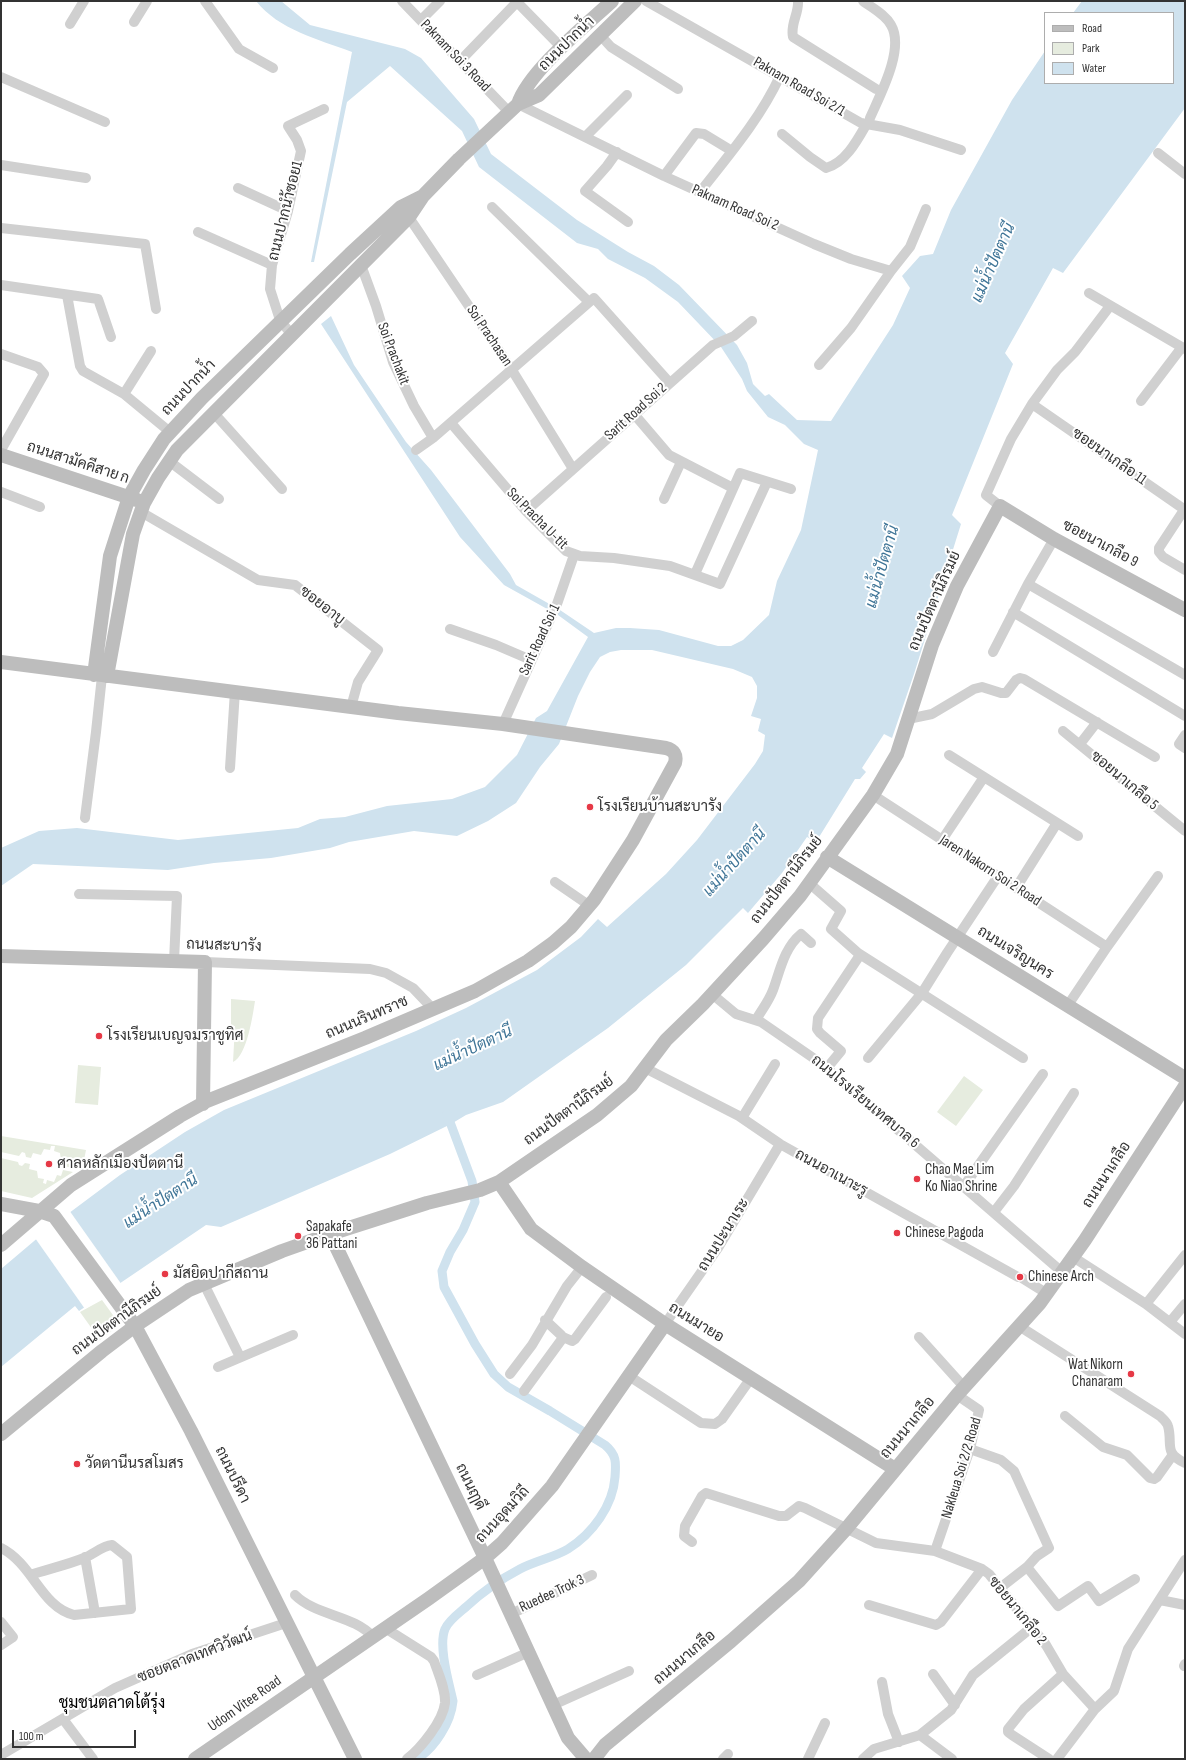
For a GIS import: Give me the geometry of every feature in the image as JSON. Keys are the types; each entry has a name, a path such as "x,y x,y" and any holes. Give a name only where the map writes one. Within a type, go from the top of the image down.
{"street":[{"path":"70,24 84,1"},
{"path":"134,22 147,1"},
{"path":"205,1 239,49 273,68"},
{"name":"Paknam Soi 3 Road","path":"402,1 460,61 513,108"},
{"path":"421,20 440,1"},
{"path":"460,61 517,1 562,48"},
{"name":"ถนนปากน้ำ","path":"513,108 528,84 562,48 612,1"},
{"name":"ถนนปากน้ำ","path":"101,676 110,556 129,497 144,470 170,432 280,320 423,196 459,159 513,108 539,95 601,36 635,1"},
{"name":"Paknam Road Soi 2/1","path":"646,1 780,76 868,122 875,125 900,130 961,150"},
{"path":"798,1 799,7 793,23 793,37 876,89"},
{"path":"782,134 810,158 826,168 831,167 848,152 868,122 892,63 894,40 892,27 887,19 863,1"},
{"path":"601,36 611,47 678,88"},
{"path":"700,192 732,152 757,115 780,76"},
{"path":"1,77 105,122"},
{"path":"585,137 627,95"},
{"name":"Paknam Road Soi 2","path":"513,108 585,137 664,176 814,244 851,259 891,271"},
{"name":"ถนนปากนำ้ซอย1","path":"292,334 280,320 270,289 272,265 288,211 301,152 297,140 288,126 324,109"},
{"path":"664,176 696,133 704,134 732,152"},
{"path":"617,152 585,191 628,222"},
{"path":"1158,153 1185,174"},
{"path":"1,165 86,178"},
{"path":"238,188 288,211"},
{"path":"492,207 592,300 669,382"},
{"path":"819,365 851,328 891,271 910,247 926,209"},
{"name":"ถนนปากน้ำ","path":"101,676 133,534 143,507 169,461 177,450 213,412 361,266 405,212"},
{"name":"Soi Prachasan","path":"405,212 512,370 573,469"},
{"path":"1,228 145,244 156,309"},
{"path":"198,232 272,265"},
{"name":"Soi Prachakit","path":"361,266 376,306 393,362 414,406 433,438"},
{"path":"1,286 98,299 111,337"},
{"path":"1089,293 1184,348 1141,401"},
{"path":"67,295 80,366 83,371 124,394 170,432"},
{"path":"416,450 451,423 592,300"},
{"path":"1000,506 986,495 1011,439 1032,404 1057,370 1075,352 1110,306"},
{"name":"Sarit Road Soi 2","path":"526,511 669,382 713,345 734,336 752,321"},
{"path":"124,394 151,351"},
{"path":"1,354 38,368 44,374 1,450"},
{"name":"ซอยนาเกลือ 11","path":"1032,404 1185,510"},
{"path":"213,412 282,489"},
{"path":"634,414 668,455 733,488"},
{"name":"Soi Pracha U-tit","path":"451,423 526,511 566,551 574,555 614,558 670,566 720,584 767,482"},
{"name":"ถนนสามัคคีสาย ก","path":"1,455 129,497 143,507"},
{"path":"169,461 219,499"},
{"path":"664,499 681,462"},
{"path":"695,574 740,473 791,490"},
{"path":"1,492 40,507"},
{"name":"ซอยนาเกลือ 9","path":"1000,506 1054,539 1185,610"},
{"name":"ถนนปัตตานีภิรมย์","path":"1,1434 69,1377 135,1326 189,1290 282,1251 330,1234 427,1203 480,1190 499,1182 597,1115 631,1086 666,1040 712,994 763,939 809,883 873,795 897,754 932,645 957,586 1000,506"},
{"name":"ซอยอาบู","path":"143,507 258,580 295,585 378,650 358,682 351,707"},
{"path":"1185,510 1159,548 1159,552 1163,556 1185,570"},
{"path":"993,652 1028,584 1054,539"},
{"name":"Sarit Road Soi 1","path":"503,724 557,604 574,555"},
{"path":"1028,584 1185,675"},
{"path":"1013,612 1185,716"},
{"path":"450,629 496,645 531,660"},
{"path":"1,662 351,707 503,724"},
{"path":"85,818 101,676"},
{"path":"908,719 932,714 974,689 982,687 1001,693 1006,692 1016,680 1020,678 1155,757"},
{"path":"230,768 235,691"},
{"path":"1080,744 1097,722"},
{"name":"ถนนนรินทราช","path":"1,1245 71,1185 180,1116 203,1104 475,991 528,961 553,943 571,927 590,906 633,840 675,763 676,758 674,752 666,748 503,724"},
{"name":"ซอยนาเกลือ 5","path":"1064,731 1185,831"},
{"path":"1182,746 1185,735"},
{"path":"949,755 1078,836"},
{"path":"942,840 984,777"},
{"name":"Jaren Nakorn Soi 2 Road","path":"873,795 1107,947"},
{"path":"1016,888 1057,823"},
{"name":"ถนนเจริญนคร","path":"827,857 1185,1078"},
{"path":"868,1058 922,993 998,876"},
{"path":"1068,1006 1107,947 1158,876"},
{"path":"555,882 590,906"},
{"path":"809,883 841,911 831,929 860,955 1023,1058"},
{"path":"79,894 177,896 174,961"},
{"path":"756,1020 773,991 782,961 797,938 801,934 811,943"},
{"path":"827,1068 841,1051 817,1029 818,1018 860,955"},
{"name":"ถนนสะบารัง","path":"1,956 370,969 386,973 412,988 433,1009"},
{"path":"203,1104 205,962"},
{"name":"ถนนโรงเรียนเทศบาล 6","path":"712,994 736,1014 761,1022 827,1068 1062,1272"},
{"path":"742,1118 776,1064"},
{"name":"ถนนอาเนาะรู","path":"645,1068 742,1118 780,1144 1046,1293"},
{"path":"964,1186 1043,1074"},
{"name":"ถนนนาเกลือ","path":"594,1759 605,1745 732,1641 799,1581 846,1529 961,1391 1019,1326 1046,1293 1073,1257 1185,1086"},
{"path":"994,1212 1014,1186 1074,1093"},
{"name":"ถนนปะนาเระ","path":"665,1324 718,1248 780,1144"},
{"name":"ถนนมายอ","path":"499,1182 531,1229 582,1267 665,1324 895,1469"},
{"path":"1,1204 39,1211"},
{"name":"ถนนปรีดา","path":"39,1211 54,1216 58,1219 135,1326 191,1431 355,1759"},
{"name":"ถนนฤๅดี","path":"330,1234 500,1588 568,1738 580,1757"},
{"path":"1146,1304 1185,1255"},
{"path":"1073,1257 1146,1304 1185,1334"},
{"path":"510,1374 532,1345 545,1320 567,1286 582,1267"},
{"path":"204,1284 240,1357"},
{"path":"545,1320 563,1337 572,1341 606,1298"},
{"path":"1170,1322 1185,1304"},
{"name":"ถนนอุดมวิถี","path":"313,1677 373,1637 485,1558 502,1543 552,1486 665,1324"},
{"path":"1019,1326 1160,1416 1168,1424 1169,1446 1172,1456 1185,1463"},
{"path":"218,1367 293,1335"},
{"path":"524,1391 563,1337"},
{"path":"919,1337 961,1391"},
{"path":"629,1376 702,1423 714,1424 722,1419 751,1378"},
{"name":"Nakleua Soi 2/2 Road","path":"935,1551 970,1449 979,1410 961,1391"},
{"path":"1065,1416 1103,1447 1126,1455 1150,1478 1154,1479 1157,1476 1172,1456"},
{"path":"970,1449 1001,1460 1014,1471 1049,1548 1036,1556 1027,1567 1000,1588"},
{"name":"ซอยนาเกลือ 2","path":"692,1542 684,1536 685,1526 702,1496 706,1493 779,1516 786,1516 799,1506 876,1544 935,1551 982,1569 989,1574 1046,1645 1063,1674 1095,1710"},
{"path":"1,1548 12,1554 21,1562 30,1575 49,1599 66,1613 74,1615 131,1609 127,1557 112,1544 85,1557 30,1575"},
{"path":"85,1557 95,1613"},
{"path":"1057,1759 1095,1710 1114,1691 1128,1649 1185,1560"},
{"path":"1027,1567 1058,1606 1088,1586 1099,1601 1135,1579"},
{"path":"870,1605 936,1625 941,1622 982,1569"},
{"name":"Ruedee Trok 3","path":"511,1614 592,1575"},
{"path":"295,1596 310,1606 363,1628 373,1637"},
{"path":"1160,1600 1185,1606"},
{"path":"1,1622 13,1637 1,1645"},
{"name":"ซอยตลาดเทศวิวัฒน์","path":"1,1755 115,1688 192,1654 286,1623"},
{"path":"384,1628 431,1657 434,1661 438,1674 445,1703 440,1720 416,1751 407,1759"},
{"path":"863,1759 874,1749 920,1735 955,1705 972,1675 1031,1628"},
{"path":"477,1675 529,1652"},
{"path":"553,1705 629,1671"},
{"path":"934,1674 955,1705"},
{"path":"1049,1759 1012,1735 1008,1732 1008,1729 1024,1710 1063,1674"},
{"name":"Udom Vitee Road","path":"195,1759 313,1677"},
{"path":"882,1682 888,1714 899,1742"},
{"path":"63,1718 93,1759"},
{"path":"808,1759 825,1724"},
{"path":"920,1735 952,1759"},
{"name":"ถนนนาเกลือ","path":"580,1757 605,1745"}],"green space":[{"path":"231,999 255,1001 246,1043 238,1058 233,1062 235,1026 231,1026"},
{"path":"78,1065 101,1067 98,1105 75,1103"},
{"path":"964,1076 983,1090 956,1126 937,1112"},
{"path":"1,1136 86,1150 83,1165 77,1169 64,1166 65,1160 61,1159 60,1153 54,1151 55,1146 51,1146 50,1150 44,1149 41,1155 33,1153 31,1158 26,1157 25,1153 22,1152 19,1156 1,1152"},
{"path":"1,1158 18,1162 19,1165 22,1166 25,1163 30,1164 29,1169 37,1171 38,1178 44,1179 43,1183 46,1184 47,1180 54,1182 57,1175 61,1176 63,1170 73,1172 32,1198 1,1191"},
{"path":"102,1300 118,1322 113,1330 100,1340 80,1312"}],"water":[{"name":"แม่น้ำปัตตานี","path":"256,1 281,1 310,25 405,49 421,58 474,119 491,154 577,220 628,252 654,266 679,285 737,345 747,363 753,384 765,396 769,394 797,420 831,421 893,325 910,288 902,276 920,256 933,254 951,210 1012,100 1044,52 1044,84 1174,84 1174,12 1074,12 1082,1 1185,1 1185,108 1063,273 1053,268 1005,353 1013,364 952,515 961,524 914,674 892,738 884,734 862,768 866,772 860,779 855,779 816,842 807,837 782,873 748,913 743,908 686,965 608,1028 503,1102 466,1115 390,1154 221,1227 206,1225 79,1311 75,1306 1,1367 1,1269 53,1225 120,1175 185,1132 224,1110 416,1031 466,1008 537,970 581,937 598,919 607,927 666,874 697,840 755,764 763,751 765,735 758,731 761,719 751,716 757,698 757,686 752,677 733,669 652,650 621,650 610,652 600,657 590,672 578,696 559,744 540,767 516,803 488,821 457,836 414,831 349,842 330,848 271,858 214,863 168,870 33,864 1,886 1,848 39,831 77,828 178,840 298,828 320,819 345,817 387,806 452,799 485,787 517,755 536,718 547,711 588,637 558,615 504,585 460,537 321,324 331,316 354,365 406,442 431,470 510,574 516,585 560,610 594,633 616,628 659,630 718,646 731,646 743,640 769,615 777,581 801,530 818,450 804,444 785,425 768,417 747,391 742,379 721,347 678,302 645,278 608,259 598,249 577,243 479,167 462,131 390,66 347,102 314,262 311,262 352,52 300,32 276,19 265,11"}],"pier":[{"path":"69,1210 122,1285 85,1309 35,1238"}],"waterway":[{"path":"417,1759 430,1748 441,1734 452,1709 453,1701 443,1655 443,1636 446,1626 472,1601 499,1581 526,1566 563,1552 585,1536 606,1509 613,1488 615,1472 614,1456 605,1445 508,1387 494,1374 475,1344 444,1287 442,1271 450,1252 463,1230 475,1202 472,1181 447,1114"}],"place":[{"name":"โรงเรียนบ้านสะบารัง","path":"590,807"},
{"name":"โรงเรียนเบญจมราชูทิศ","path":"99,1036"},
{"name":"ศาลหลักเมืองปัตตานี","path":"49,1164"},
{"name":"Chao Mae Lim Ko Niao Shrine","path":"917,1179"},
{"name":"Chinese Pagoda","path":"897,1233"},
{"name":"Sapakafe 36 Pattani","path":"298,1236"},
{"name":"มัสยิดปากีสถาน","path":"165,1274"},
{"name":"Chinese Arch","path":"1020,1277"},
{"name":"Wat Nikorn Chanaram","path":"1131,1374"},
{"name":"วัดตานีนรสโมสร","path":"77,1464"}],"district":[{"name":"ชุมชนตลาดโต้รุ่ง","path":"112,1704"}]}
